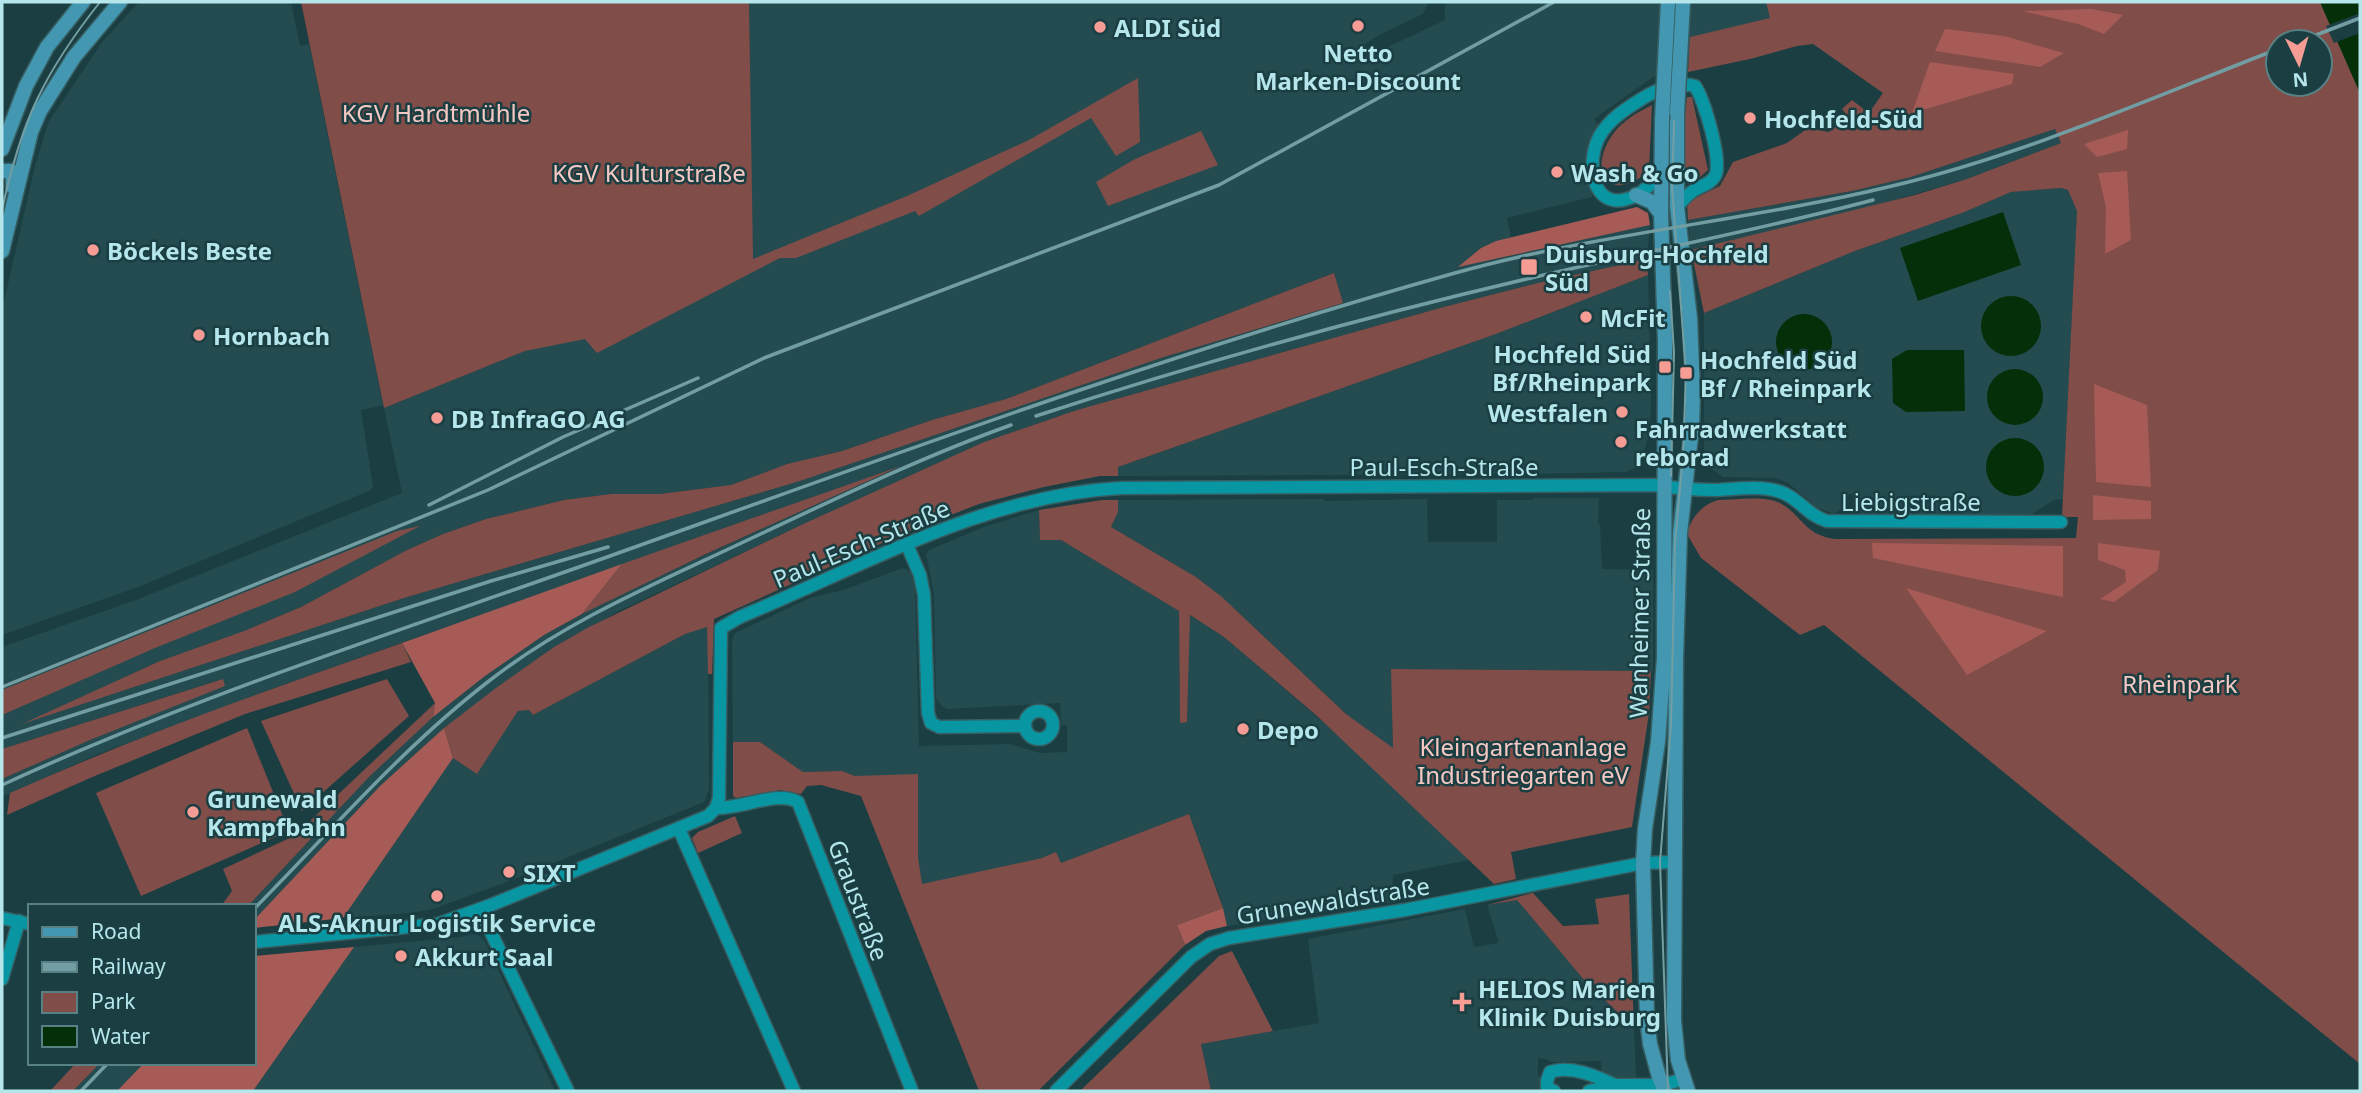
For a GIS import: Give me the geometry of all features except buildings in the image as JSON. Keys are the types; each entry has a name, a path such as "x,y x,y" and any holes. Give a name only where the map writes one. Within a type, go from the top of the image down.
{"street":[{"path":"2,149 26,86 47,47 83,2"},
{"path":"2,251 31,132 40,111 74,57 120,2"},
{"name":"Wanheimer Straße","path":"1668,2 1662,120 1669,174 1677,207 1690,312 1692,358 1692,427 1680,533 1677,607 1673,862 1674,1021 1678,1060 1685,1085"},
{"name":"Wanheimer Straße","path":"1664,1088 1650,1044 1647,1018 1643,863 1662,700 1665,341 1661,214 1677,113 1683,2"},
{"path":"1677,207 1691,192 1710,181 1716,175 1717,161 1703,97 1695,86 1687,84 1651,93 1626,108 1605,128 1599,138 1592,172 1597,190 1611,199 1636,195 1669,174 1700,186"},
{"path":"2,171 13,174 14,199"},
{"path":"1636,195 1652,202 1661,214"},
{"name":"Paul-Esch-Straße","path":"716,808 719,798 722,628 740,617 984,514 1053,496 1101,489 1686,489"},
{"name":"Liebigstraße","path":"1686,489 1770,489 1793,498 1808,512 1827,521 2061,522"},
{"path":"907,545 920,575 924,595 928,713 931,723 939,727 1025,726"},
{"name":"Graustraße","path":"716,808 731,809 790,797 798,802 912,1091"},
{"path":"256,942 438,924 480,910 679,829 708,816 716,808"},
{"path":"679,829 794,1091"},
{"name":"Grunewaldstraße","path":"1056,1091 1175,972 1210,944 1229,938 1405,911 1643,863 1673,862"},
{"path":"480,910 568,1091"},
{"path":"2,918 24,923 2,979"},
{"path":"1554,1091 1547,1088 1547,1081 1550,1072 1558,1069 1573,1070 1615,1085 1664,1088 1685,1085"},
{"path":"1589,1091 1615,1085"}],"shaded area":[{"path":"139,2 291,2 300,46 309,44 383,405 361,410 373,487 369,491 138,587 2,635 2,310 35,166 49,121 103,41"},
{"path":"749,2 1429,2 1423,14 1383,33 1343,57 1354,63 1445,20 1445,2 1766,2 1778,30 1972,11 2033,17 2076,30 2108,44 2165,84 2206,127 2241,186 2316,359 2360,445 2360,464 2325,402 2221,171 2196,133 2155,89 2108,57 2080,43 2036,29 2004,23 1947,20 1808,35 1746,49 1653,77 1594,119 1598,124 1586,155 1592,197 1507,218 1511,237 1481,248 1460,266 1650,225 1647,259 1440,308 1077,410 984,442 621,610 554,647 444,728 380,786 256,918 256,904 250,904 369,777 433,717 485,676 544,635 616,596 890,470 271,689 96,755 2,797 2,779 224,685 222,679 2,749 2,647 136,600 402,493 384,408 752,259","holes":["1334,273 1343,303 1164,357 800,481 404,598 30,721 160,661 301,607 407,550 486,519 564,500 611,494 660,494 731,485 787,464 842,451 932,420 1006,399"]},
{"path":"2092,9 2123,15 2104,34 2078,24 2022,11"},
{"path":"1945,29 2004,36 2064,53 2040,67 1935,51"},
{"path":"1930,62 2014,74 2012,84 1912,113"},
{"path":"2055,129 2061,143 1967,179 1856,211 1691,250 1688,220 1852,191 1911,177"},
{"path":"2128,130 2127,149 2097,157 2084,144"},
{"path":"2127,171 2131,240 2105,254 2106,207 2098,173"},
{"path":"2061,188 2068,190 2077,211 2063,499 2054,500 2029,516 1862,517 1853,507 1853,494 1842,494 1841,509 1834,514 1816,507 1787,482 1773,478 1723,477 1704,464 1704,313 1855,251 1962,213 2011,192"},
{"path":"1637,207 1648,213 1650,225 1458,267 1481,248 1496,241"},
{"path":"1648,275 1650,432 1641,460 1635,468 1626,472 1118,476 1118,467 1496,334"},
{"path":"2094,384 2147,405 2151,487 2096,482"},
{"path":"2093,495 2151,501 2151,519 2093,520"},
{"path":"1599,498 1602,569 1653,570 1653,671 1392,669 1393,749 1346,714 1222,597 1196,577 1111,527 1118,512 1118,500 1427,499 1428,542 1497,542 1497,500"},
{"path":"1039,510 1040,540 1061,540 1179,611 1180,722 1187,722 1189,615 1224,637 1345,741 1469,860 1393,875 1393,902 1227,926 1220,897 1189,814 1061,863 1056,853 922,885 918,857 855,776 842,771 803,772 760,742 733,742 732,640 735,633 810,598 843,590 903,568 910,571 915,583 919,746 1010,744 1040,753 1067,752 1067,725 1061,725 1060,703 947,709 936,698 934,594 926,554 929,550 984,527"},
{"path":"1872,543 2063,546 2063,597 1873,558"},
{"path":"2098,543 2160,551 2158,570 2114,602 2100,599 2126,582 2125,570 2098,560"},
{"path":"622,564 582,614 544,635 433,717 435,703 402,643"},
{"path":"1906,588 2047,631 1967,675"},
{"path":"708,626 709,790 704,802 433,909 343,918 453,758 477,774 518,711 529,710 533,715 685,634"},
{"path":"444,728 453,758 343,918 256,928 256,918 380,786"},
{"name":"HELIOS Marien Klinik Duisburg","path":"1517,900 1584,980 1634,1028 1636,1077 1602,1077 1601,1061 1550,1062 1538,1058 1538,1076 1542,1077 1541,1091 1211,1091 1201,1044 1319,1023 1308,939 1465,909 1474,947 1499,943 1487,905"},
{"path":"1223,908 1227,926 1206,931 1185,945 1177,925"},
{"path":"473,934 480,936 485,942 555,1091 253,1091 354,947"},
{"path":"354,947 253,1091 117,1091 142,1065 256,1065 256,956"},
{"path":"98,1065 142,1065 117,1091 73,1091"}],"green space":[{"path":"301,2 749,2 753,259 907,196 1029,140 1138,78 1140,142 1116,156 1091,118 919,216 915,211 796,258 780,258 597,353 585,339 525,351 384,408"},
{"name":"Rheinpark","path":"1766,2 2320,2 2331,28 2264,28 2264,98 2334,98 2334,34 2360,93 2360,1064 1824,625 1800,635 1701,558 1687,534 1694,517 1702,508 1718,500 1758,499 1780,503 1816,533 1835,539 2076,538 2078,517 2062,517 2077,211 2068,190 2061,188 2011,192 1962,213 1855,251 1704,313 1691,250 1915,195 1967,179 2061,143 2055,129 1911,177 1852,191 1688,220 1687,202 1720,186 1733,162 1787,143 1808,128 1829,132 1848,117 1842,109 1852,100 1869,113 1883,93 1813,44 1688,72 1690,37 1770,18"},
{"path":"1687,97 1692,97 1708,170 1698,179 1690,179 1684,171 1683,138"},
{"path":"1652,105 1649,171 1635,181 1622,185 1613,184 1606,179 1602,171 1605,147 1621,125"},
{"path":"1201,131 1218,165 1108,206 1096,182 1135,159"},
{"path":"1647,259 1648,275 1496,334 1118,467 1118,476 1100,476 1044,487 979,504 902,534 714,619 712,674 708,674 707,627 685,634 533,715 529,710 518,711 477,774 453,758 444,728 554,647 589,627 801,525 984,442 1077,410 1440,308"},
{"path":"1334,273 1343,303 1164,357 800,481 404,598 22,724 160,661 301,607 407,550 486,519 564,500 611,494 660,494 731,485 787,464 842,451 932,420 1006,399"},
{"path":"901,466 706,554 582,614 622,564"},
{"name":"Kleingartenanlage Industriegarten eV","path":"1118,500 1118,512 1111,527 1196,577 1222,597 1346,714 1393,748 1391,669 1651,671 1649,713 1632,827 1511,852 1516,879 1494,884 1317,716 1224,637 1190,615 1187,722 1180,723 1179,611 1061,540 1040,540 1039,510"},
{"path":"420,526 295,592 155,648 2,715 2,690 397,531"},
{"path":"402,643 411,662 245,714 7,815 10,793 58,772 155,733"},
{"path":"223,679 225,686 90,740 2,779 2,749"},
{"path":"387,679 409,716 302,811 261,721"},
{"path":"435,703 433,717 369,777 250,904 222,904 232,891 223,869 294,836"},
{"name":"Grunewald Kampfbahn","path":"247,728 289,831 141,896 96,793"},
{"path":"733,742 760,742 803,772 842,771 855,776 918,774 918,857 922,884 1042,858 1056,852 1061,863 1189,814 1223,908 1177,925 1185,945 1038,1091 979,1091 861,796 821,785 807,786 801,794 780,790 736,798 733,796"},
{"path":"735,816 742,833 698,853 692,838 698,832"},
{"path":"1533,893 1563,926 1599,924 1595,899 1629,894 1634,1028 1584,980 1517,900 1487,905"},
{"path":"1232,951 1273,1031 1201,1044 1211,1091 1080,1091 1219,956"},
{"path":"74,1065 98,1065 73,1091 50,1091"}],"water":[{"path":"2320,2 2360,2 2360,93 2334,34 2334,28 2331,28"},
{"path":"2003,212 2021,265 1918,301 1900,248"},
{"path":"2005,296 2017,296 2036,309 2041,326 2039,338 2028,351 2017,356 2005,356 1986,343 1981,332 1981,320 1994,301"},
{"path":"1798,314 1810,314 1820,318 1828,326 1832,342 1828,358 1820,366 1810,370 1798,370 1788,366 1780,358 1776,348 1776,336 1780,326 1788,318"},
{"path":"1907,350 1964,350 1965,411 1906,412 1893,403 1892,359"},
{"path":"2009,369 2021,369 2031,373 2039,381 2043,397 2039,413 2031,421 2021,425 2009,425 1999,421 1991,413 1987,403 1987,391 1991,381 1999,373"},
{"path":"2009,438 2021,438 2036,446 2044,461 2044,473 2036,488 2021,496 2009,496 1994,488 1986,473 1986,461 1994,446"}],"pier":[{"path":"2360,13 2360,33 2334,43 2334,28 2326,26"}],"tram line":[{"path":"2,210 17,150 37,99 64,52 100,2"},
{"path":"1668,1091 1660,862 1671,725 1675,543 1683,456 1686,373 1672,187 1678,2"},
{"path":"1670,291 1674,352 1671,476"}],"railway":[{"path":"2,687 488,490 764,358 1219,185 1554,2"},
{"path":"2334,28 2360,18"},
{"path":"2,785 151,721 303,664 1136,371 1348,304 1509,259 1783,209 1941,173 2039,142 2264,54"},
{"path":"1036,416 1220,359 1344,325 1531,278 1873,200"},
{"path":"429,505 563,437 698,378"},
{"path":"256,907 426,734 517,660 577,623 639,591 906,467 1011,425"},
{"path":"2,738 491,581 608,547"},
{"path":"81,1091 106,1065"}],"place":[{"name":"Netto Marken-Discount","path":"1358,26"},
{"name":"ALDI Süd","path":"1100,27"},
{"name":"Hochfeld-Süd","path":"1750,118"},
{"name":"Wash & Go","path":"1557,172"},
{"name":"Böckels Beste","path":"93,250"},
{"name":"Duisburg-Hochfeld Süd","path":"1529,267"},
{"name":"McFit","path":"1586,317"},
{"name":"Hornbach","path":"199,335"},
{"name":"Hochfeld Süd Bf/Rheinpark","path":"1665,367"},
{"name":"Hochfeld Süd Bf / Rheinpark","path":"1686,373"},
{"name":"Westfalen","path":"1622,412"},
{"name":"DB InfraGO AG","path":"437,418"},
{"name":"Fahrradwerkstatt reborad","path":"1621,442"},
{"name":"Depo","path":"1243,729"},
{"name":"Grunewald Kampfbahn","path":"193,812"},
{"name":"SIXT","path":"509,872"},
{"name":"ALS-Aknur Logistik Service","path":"437,896"},
{"name":"Akkurt Saal","path":"401,956"},
{"name":"HELIOS Marien Klinik Duisburg","path":"1462,1002"}],"park label":[{"name":"KGV Hardtmühle","path":"436,112"},
{"name":"KGV Kulturstraße","path":"649,172"}]}
